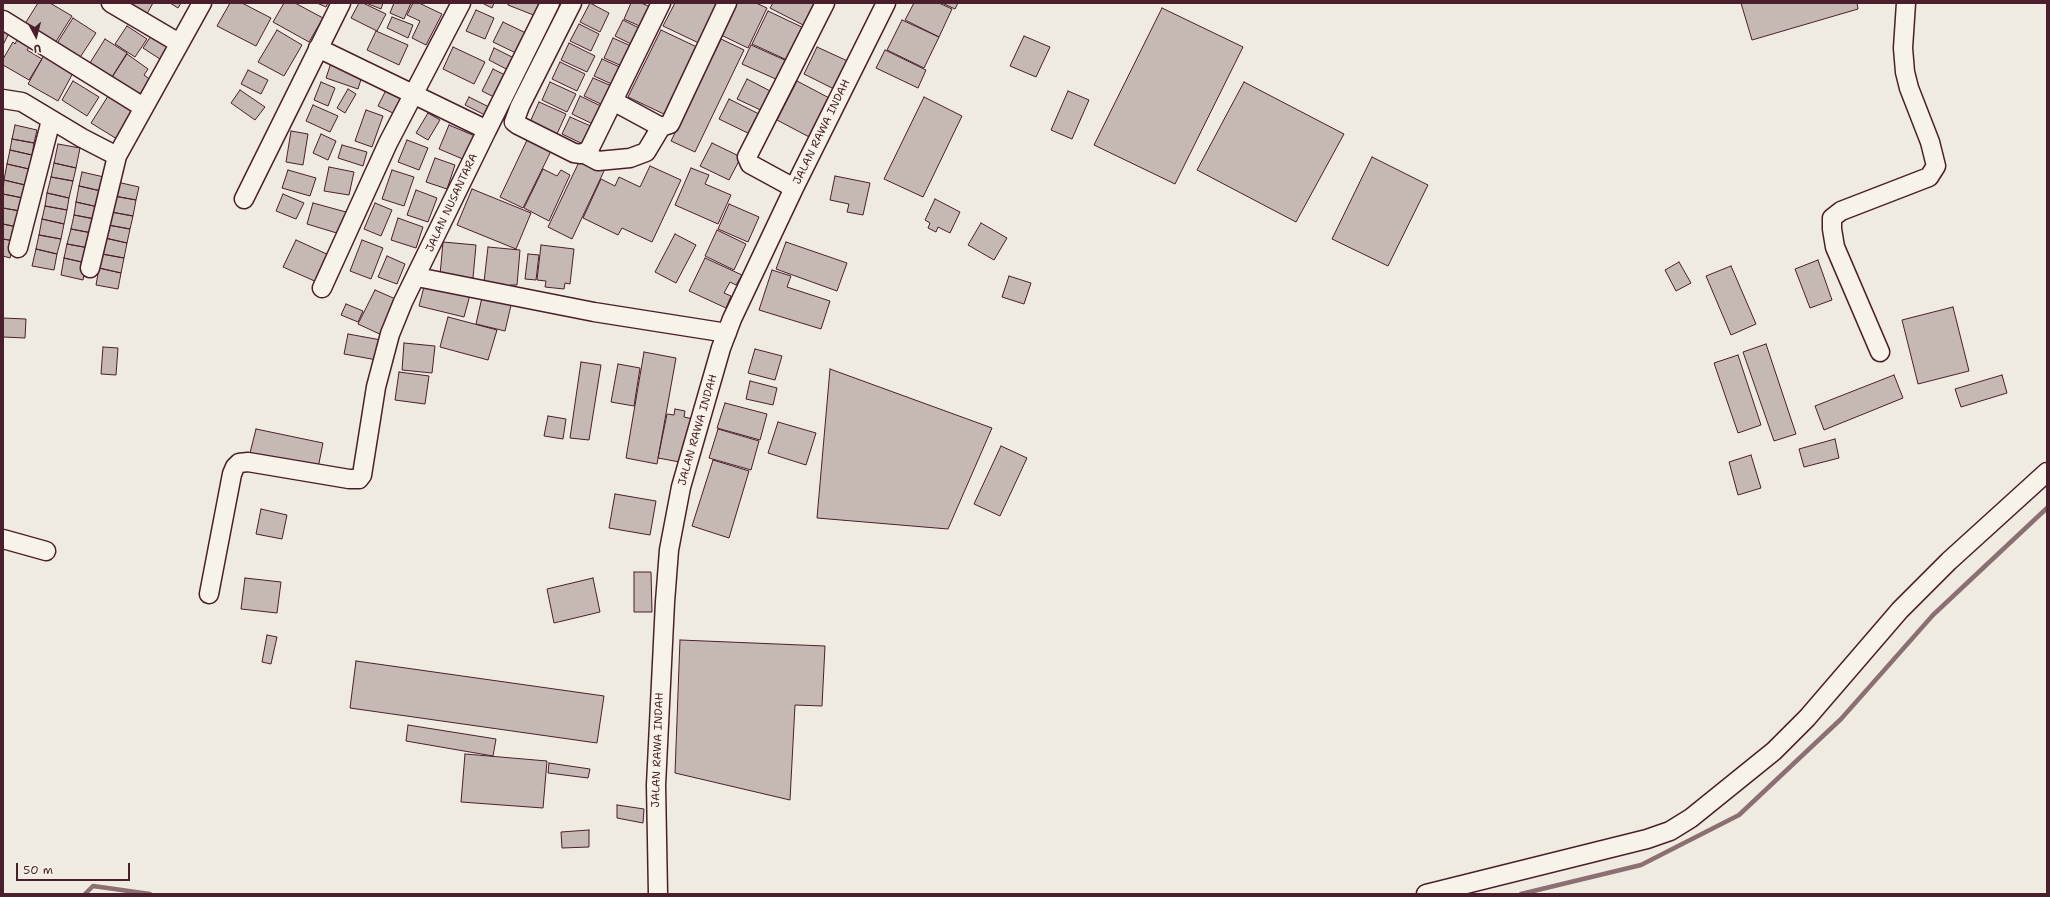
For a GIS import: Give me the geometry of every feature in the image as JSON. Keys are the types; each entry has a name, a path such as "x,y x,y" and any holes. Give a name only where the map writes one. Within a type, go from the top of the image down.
{"street":[{"path":"111,3 179,43"},
{"path":"90,268 117,156 202,3"},
{"path":"244,199 341,3"},
{"path":"322,288 388,143 415,94 461,3"},
{"name":"JALAN NUSANTARA","path":"209,594 232,474 235,467 239,464 248,462 349,479 359,478 362,475 382,361 397,315 417,277 487,130 550,3"},
{"path":"572,3 520,106 514,122 574,152 583,153 598,161 630,158 646,152 661,127"},
{"path":"583,153 589,150 661,3"},
{"path":"613,101 661,127 667,126 672,121 727,3"},
{"path":"794,188 750,164 747,157 825,3"},
{"name":"JALAN RAWA INDAH","path":"661,893 656,785 669,550 685,472 727,333 794,188 886,3"},
{"path":"1880,352 1835,247 1832,218 1841,211 1929,177 1936,166 1930,142 1909,88 1905,72 1903,48 1906,3"},
{"path":"3,20 143,107"},
{"path":"318,48 487,130"},
{"path":"3,99 22,102 51,120 117,156"},
{"path":"18,248 51,120"},
{"path":"417,277 594,312 727,333"},
{"path":"1426,894 1647,840 1670,831 1691,818 1774,751 1807,718 1900,610 1949,561 2047,472"},
{"path":"3,539 46,551"}],"building":[{"path":"38,3 50,3 72,16 52,48 21,30"},
{"path":"117,3 153,3 144,19"},
{"path":"170,3 181,3 178,8"},
{"path":"230,3 242,3 271,18 256,46 217,26"},
{"path":"284,3 295,3 323,18 309,42 273,22"},
{"path":"317,3 328,3 326,7"},
{"path":"359,3 363,3 386,14 377,31 351,18"},
{"path":"366,3 383,3 381,9"},
{"path":"394,3 411,3 404,19 390,13"},
{"path":"413,3 419,3 442,14 426,45 412,38 420,21 407,15"},
{"path":"482,3 494,3 492,8"},
{"path":"508,3 541,3 536,16 508,5"},
{"path":"590,3 609,13 600,32 580,22"},
{"path":"631,3 641,3 653,8 644,28 624,19"},
{"path":"675,3 723,3 703,45 663,26"},
{"path":"737,3 756,3 767,8 748,48 721,35"},
{"path":"773,3 820,3 809,28 770,8"},
{"path":"914,3 939,3 952,9 939,37 905,20"},
{"path":"942,3 958,3 955,9"},
{"path":"1741,3 1857,3 1858,9 1752,40"},
{"path":"1162,8 1243,47 1175,184 1094,145"},
{"path":"476,10 494,18 485,39 466,31"},
{"path":"768,11 806,29 787,60 752,44"},
{"path":"392,17 413,25 408,38 387,28"},
{"path":"73,18 96,33 77,62 54,48"},
{"path":"623,20 643,30 635,46 615,36"},
{"path":"902,20 939,37 924,68 887,50"},
{"path":"503,22 530,35 520,55 493,42"},
{"path":"579,24 599,34 591,51 570,41"},
{"path":"3,25 11,29 3,45"},
{"path":"127,26 147,39 135,57 115,44"},
{"path":"277,30 302,45 284,76 258,62"},
{"path":"661,30 701,49 668,116 628,97"},
{"path":"376,31 408,45 399,65 367,50"},
{"path":"153,33 173,46 163,61 143,48"},
{"path":"1024,36 1050,47 1036,77 1010,66"},
{"path":"613,38 633,47 624,67 604,58"},
{"path":"105,39 127,53 110,80 88,66"},
{"path":"721,39 744,50 695,152 671,141"},
{"path":"17,40 29,47 27,50 42,59 29,80 3,65 3,59 13,42 15,44"},
{"path":"569,43 595,56 587,72 561,60"},
{"path":"751,45 787,61 778,80 742,64"},
{"path":"453,47 485,62 474,84 443,69"},
{"path":"817,47 852,63 838,91 804,74"},
{"path":"494,48 516,59 510,71 489,60"},
{"path":"885,50 926,70 918,88 876,68"},
{"path":"127,54 148,69 144,75 152,81 139,101 109,82"},
{"path":"44,55 74,71 58,101 28,84"},
{"path":"602,59 624,69 616,86 594,76"},
{"path":"560,62 585,74 577,91 552,79"},
{"path":"331,63 363,73 358,89 326,78"},
{"path":"493,69 507,76 496,98 482,91"},
{"path":"248,70 268,80 261,94 241,84"},
{"path":"593,78 614,87 605,106 584,96"},
{"path":"747,79 776,94 767,113 737,99"},
{"path":"73,81 99,97 87,116 62,100"},
{"path":"797,81 833,100 813,139 777,120"},
{"path":"321,82 335,88 328,106 314,100"},
{"path":"550,82 576,94 567,112 542,100"},
{"path":"1244,82 1344,134 1296,222 1197,170"},
{"path":"389,84 406,93 395,114 378,106"},
{"path":"348,89 356,94 345,113 337,108"},
{"path":"240,90 265,107 255,120 231,103"},
{"path":"1068,91 1089,100 1072,139 1051,130"},
{"path":"110,93 136,109 117,139 91,123"},
{"path":"580,96 605,108 597,126 572,114"},
{"path":"469,97 489,107 485,115 465,105"},
{"path":"924,97 962,116 923,197 884,179"},
{"path":"729,99 763,116 756,137 719,119"},
{"path":"539,102 566,114 557,134 530,122"},
{"path":"313,105 338,116 330,132 306,121"},
{"path":"366,110 383,116 372,147 355,141"},
{"path":"428,113 440,120 428,140 416,133"},
{"path":"570,117 593,127 585,145 562,134"},
{"path":"15,125 37,130 34,143 12,139"},
{"path":"449,125 475,136 465,160 439,149"},
{"path":"291,131 308,134 303,165 286,162"},
{"path":"321,134 336,141 328,160 313,153"},
{"path":"529,136 553,147 523,208 500,197"},
{"path":"12,139 34,143 32,155 10,150"},
{"path":"407,140 428,148 419,170 398,162"},
{"path":"712,143 741,157 729,180 700,166"},
{"path":"58,144 80,148 76,168 54,163"},
{"path":"342,145 367,152 363,166 338,158"},
{"path":"10,150 32,155 29,169 7,164"},
{"path":"1372,157 1428,185 1388,266 1332,239"},
{"path":"435,158 455,165 447,189 426,182"},
{"path":"580,160 604,171 572,239 548,227"},
{"path":"54,163 76,168 73,181 51,177"},
{"path":"7,164 29,169 25,185 4,180"},
{"path":"650,166 681,180 652,242 622,228 618,235 583,218 601,179 615,186 619,177 640,187"},
{"path":"329,167 354,172 349,195 324,191"},
{"path":"691,168 709,175 705,184 731,195 718,224 675,205"},
{"path":"543,169 557,176 561,170 570,175 549,221 524,208"},
{"path":"288,170 316,178 310,196 282,188"},
{"path":"392,170 414,177 404,206 382,199"},
{"path":"82,172 104,177 101,191 79,186"},
{"path":"835,176 870,183 863,215 847,212 849,204 830,200"},
{"path":"51,177 73,181 69,198 47,193"},
{"path":"4,180 25,185 23,198 3,194"},
{"path":"117,182 139,187 136,200 114,196"},
{"path":"79,186 101,191 98,207 76,202"},
{"path":"472,189 531,213 516,249 457,225"},
{"path":"416,190 437,198 428,222 407,215"},
{"path":"47,193 69,198 67,210 45,206"},
{"path":"3,194 23,198 20,211 3,208"},
{"path":"283,194 304,203 296,219 276,211"},
{"path":"114,196 136,200 133,216 111,212"},
{"path":"935,199 960,212 950,233 938,227 936,232 928,228 930,223 925,220"},
{"path":"76,202 98,207 95,219 74,215"},
{"path":"313,203 346,212 340,234 307,224"},
{"path":"375,203 392,210 381,236 364,229"},
{"path":"729,204 759,217 748,242 718,229"},
{"path":"45,206 67,210 64,224 42,219"},
{"path":"3,208 20,211 17,227 3,224"},
{"path":"111,212 133,216 130,229 108,225"},
{"path":"74,215 95,219 92,233 71,229"},
{"path":"398,218 423,227 416,248 391,240"},
{"path":"42,219 64,224 61,239 39,235"},
{"path":"981,223 1007,238 994,260 968,245"},
{"path":"3,224 17,227 14,241 3,239"},
{"path":"108,225 130,229 127,243 105,238"},
{"path":"71,229 92,233 89,248 67,244"},
{"path":"717,230 746,244 734,270 705,256"},
{"path":"675,234 696,245 676,283 655,272"},
{"path":"39,235 61,239 57,254 36,249"},
{"path":"105,238 127,243 124,258 102,254"},
{"path":"3,239 14,241 10,258 3,256"},
{"path":"296,240 331,256 319,283 283,267"},
{"path":"362,240 383,248 371,279 350,271"},
{"path":"443,242 476,245 473,278 440,275"},
{"path":"786,242 847,263 837,291 776,269"},
{"path":"67,244 89,248 86,263 64,258"},
{"path":"541,245 574,249 570,284 565,283 564,289 545,287 546,281 537,280"},
{"path":"488,247 520,250 517,285 510,285 509,289 484,282"},
{"path":"36,249 57,254 54,270 32,266"},
{"path":"102,254 124,258 121,273 99,268"},
{"path":"528,254 539,255 536,280 525,279"},
{"path":"387,256 405,264 397,284 378,277"},
{"path":"64,258 86,263 83,280 61,275"},
{"path":"705,258 742,275 736,285 730,282 724,293 731,296 726,308 689,291"},
{"path":"1818,260 1832,300 1810,308 1795,269"},
{"path":"1679,262 1691,283 1676,291 1665,270"},
{"path":"1731,266 1756,324 1731,335 1706,276"},
{"path":"99,268 121,273 118,289 96,285"},
{"path":"772,270 791,276 787,287 830,301 821,329 759,310"},
{"path":"1009,276 1031,283 1024,304 1002,297"},
{"path":"425,283 470,295 464,317 419,306"},
{"path":"375,290 400,301 384,336 358,324"},
{"path":"483,293 512,301 505,331 476,324"},
{"path":"346,304 363,311 358,322 341,315"},
{"path":"1953,307 1969,371 1918,384 1902,320"},
{"path":"448,317 497,330 488,360 440,347"},
{"path":"3,318 26,319 25,338 3,337"},
{"path":"348,334 381,340 377,360 344,354"},
{"path":"404,343 435,346 432,373 402,370"},
{"path":"1766,344 1796,434 1774,441 1743,352"},
{"path":"103,347 118,348 116,375 101,374"},
{"path":"755,349 782,356 775,380 748,373"},
{"path":"644,352 676,358 657,464 626,458"},
{"path":"1738,355 1761,425 1738,433 1714,363"},
{"path":"581,362 601,365 589,440 570,438"},
{"path":"618,364 640,368 634,406 611,402"},
{"path":"830,369 992,428 948,529 817,518"},
{"path":"399,372 429,376 425,404 395,400"},
{"path":"1894,375 1903,398 1824,430 1815,406"},
{"path":"2002,375 2007,393 1961,407 1955,389"},
{"path":"750,381 777,388 773,405 746,399"},
{"path":"725,403 767,414 760,440 717,428"},
{"path":"675,409 685,411 684,417 693,419 685,463 658,458 667,414 674,415"},
{"path":"548,416 566,419 563,439 544,436"},
{"path":"778,422 816,433 806,465 768,453"},
{"path":"256,429 323,443 318,468 250,453"},
{"path":"718,429 759,441 751,470 709,458"},
{"path":"1835,439 1839,458 1804,467 1799,449"},
{"path":"1001,446 1027,458 1000,516 974,504"},
{"path":"1751,455 1761,488 1738,495 1729,462"},
{"path":"713,460 749,471 729,538 692,526"},
{"path":"615,494 656,501 650,535 609,528"},
{"path":"261,509 287,515 282,539 256,534"},
{"path":"634,572 651,572 652,612 634,612"},
{"path":"245,578 281,582 277,613 241,609"},
{"path":"593,578 600,612 554,623 547,589"},
{"path":"267,635 277,637 271,664 262,662"},
{"path":"680,640 825,646 822,706 795,705 790,800 675,773"},
{"path":"356,661 604,696 597,743 350,708"},
{"path":"408,725 496,739 493,756 406,741"},
{"path":"465,754 547,761 543,808 461,802"},
{"path":"549,763 590,769 588,778 548,773"},
{"path":"617,805 644,809 643,823 617,818"},
{"path":"589,830 589,847 562,848 561,832"}],"waterway":[{"path":"1521,894 1641,865 1739,815 1841,719 1933,615 2047,508"},
{"path":"85,894 93,886 150,894"}]}
